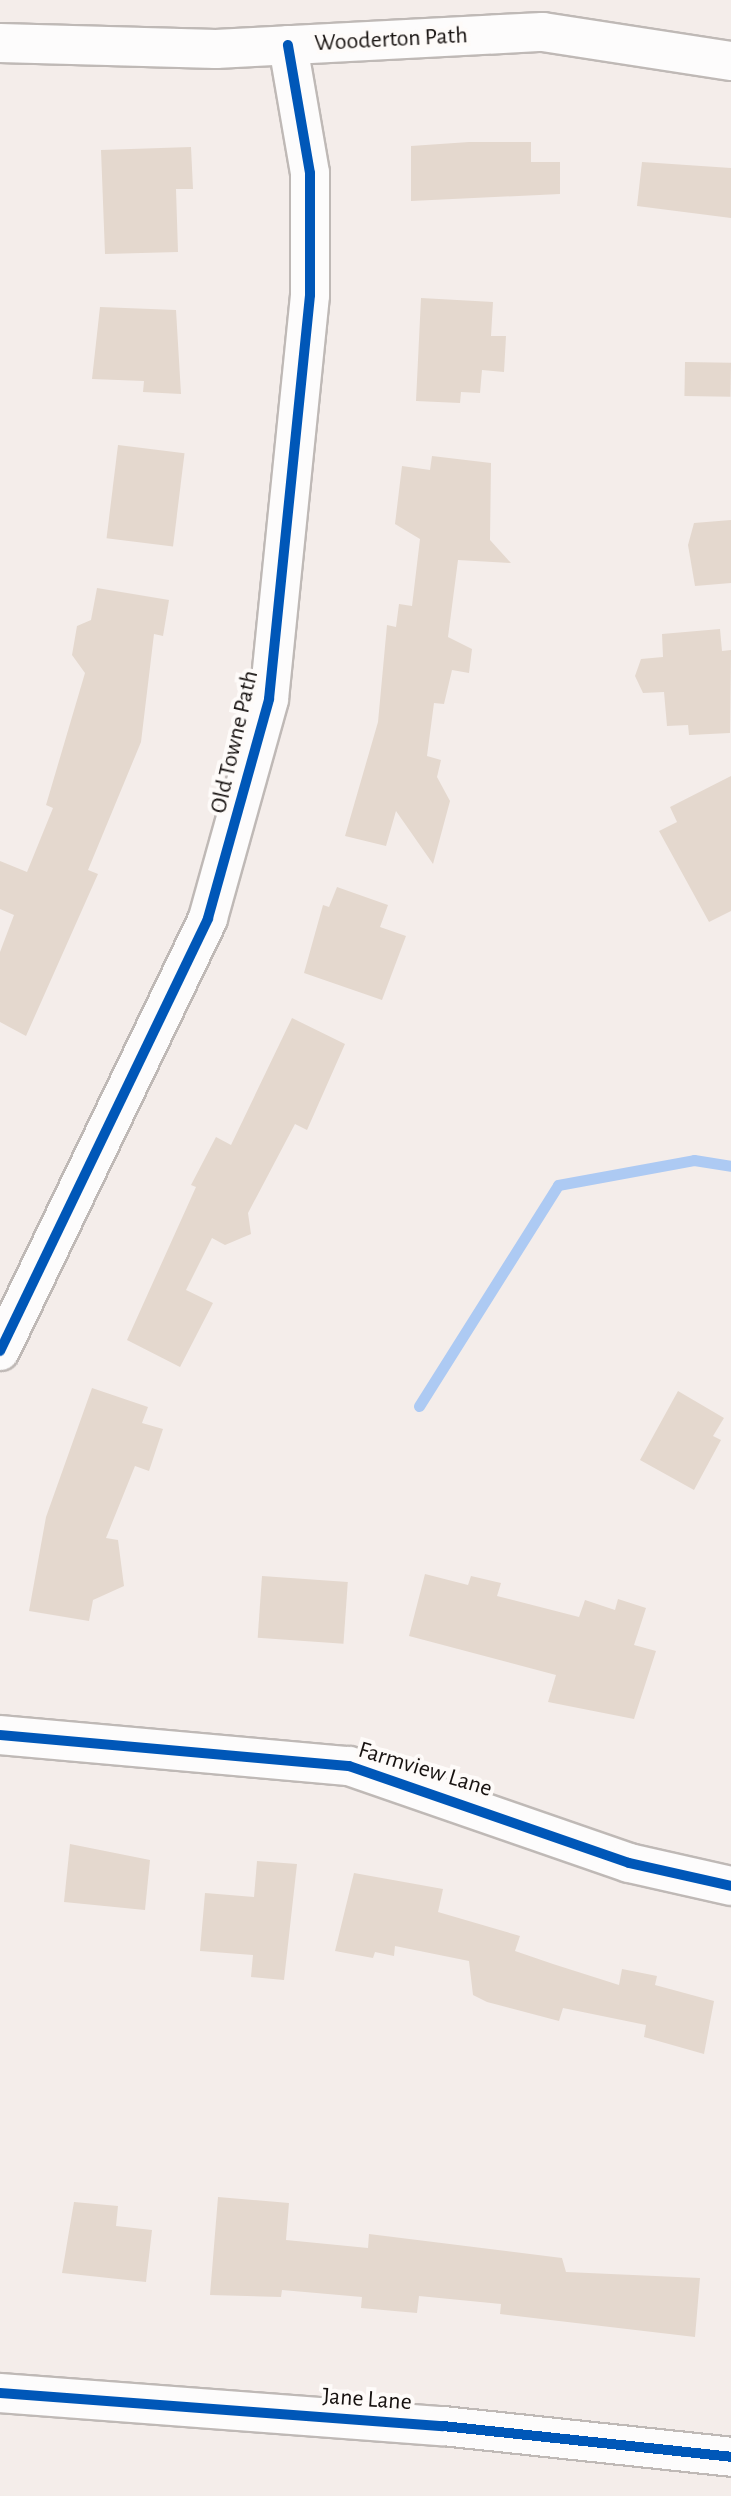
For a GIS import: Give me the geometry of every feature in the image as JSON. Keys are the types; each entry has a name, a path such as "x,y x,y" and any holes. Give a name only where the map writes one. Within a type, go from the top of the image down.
{"street":[{"name":"Wooderton Path","path":"0,43 288,45 543,32 731,61"},
{"name":"Old Towne Path","path":"0,1351 208,918 269,699 310,295 310,173 288,45"},
{"name":"Farmview Lane","path":"0,1735 349,1766 629,1863 731,1886"},
{"name":"Jane Lane","path":"0,2393 443,2426 731,2457"}],"building":[{"path":"531,142 531,162 560,162 560,194 411,201 411,146"},
{"path":"191,147 193,189 176,189 178,252 105,254 101,150"},
{"path":"642,162 731,168 731,218 637,206"},
{"path":"421,298 493,302 491,336 506,336 504,372 482,370 480,393 461,392 460,403 416,401"},
{"path":"100,307 176,310 181,394 143,392 144,381 92,379"},
{"path":"685,362 731,363 730,397 684,396"},
{"path":"118,445 185,453 173,546 107,538"},
{"path":"432,456 491,463 490,540 511,563 458,560 448,637 472,649 469,673 452,670 444,704 434,703 427,756 441,760 437,777 450,801 433,864 396,811 386,846 345,836 378,722 387,625 396,627 399,604 412,606 420,539 395,524 402,466 430,470"},
{"path":"731,520 731,583 695,586 688,545 694,523"},
{"path":"97,588 169,600 163,636 154,634 141,742 88,870 98,874 26,1036 0,1022 0,952 14,915 0,909 0,861 27,872 53,808 46,805 85,673 72,655 77,626 91,620"},
{"path":"720,629 722,651 731,650 730,733 689,735 688,725 667,726 664,692 643,693 635,676 641,659 663,657 662,634"},
{"path":"731,776 731,911 709,922 659,831 677,822 670,807"},
{"path":"337,887 388,905 380,927 406,936 382,1000 304,973 323,905 329,907"},
{"path":"292,1018 345,1044 307,1130 295,1124 248,1213 251,1234 225,1245 212,1238 186,1290 213,1303 180,1367 127,1340 196,1187 191,1185 216,1137 231,1145"},
{"path":"92,1388 148,1407 142,1423 163,1429 149,1471 135,1466 106,1538 118,1540 124,1586 93,1600 89,1621 29,1611 46,1517"},
{"path":"678,1391 724,1418 713,1436 721,1440 694,1490 640,1460"},
{"path":"425,1574 468,1585 471,1576 501,1583 497,1596 579,1617 585,1600 615,1610 618,1599 646,1608 634,1645 656,1651 634,1719 548,1702 556,1675 409,1636"},
{"path":"262,1576 348,1582 343,1644 258,1638"},
{"path":"70,1844 150,1860 145,1910 64,1902"},
{"path":"257,1861 297,1864 284,1980 251,1977 253,1955 200,1951 205,1893 254,1897"},
{"path":"354,1873 443,1889 438,1912 520,1936 515,1951 619,1985 622,1969 657,1976 655,1985 714,2001 704,2054 644,2037 646,2025 563,2008 559,2021 487,2002 473,1995 469,1961 395,1946 394,1956 375,1952 373,1958 335,1951"},
{"path":"218,2197 289,2203 286,2240 368,2248 369,2234 562,2258 566,2272 700,2278 695,2337 500,2314 501,2304 419,2296 417,2313 361,2308 362,2297 282,2290 281,2297 210,2295"},
{"path":"74,2202 118,2206 116,2226 152,2230 146,2282 62,2273"}],"waterway":[{"path":"419,1406 558,1185 694,1160 731,1166"}],"cycle path":[{"path":"0,1351 208,918 269,699 310,295 310,173 288,45"},
{"path":"0,1735 349,1766 629,1863 731,1886"},
{"path":"0,2393 443,2426 731,2457"}]}
